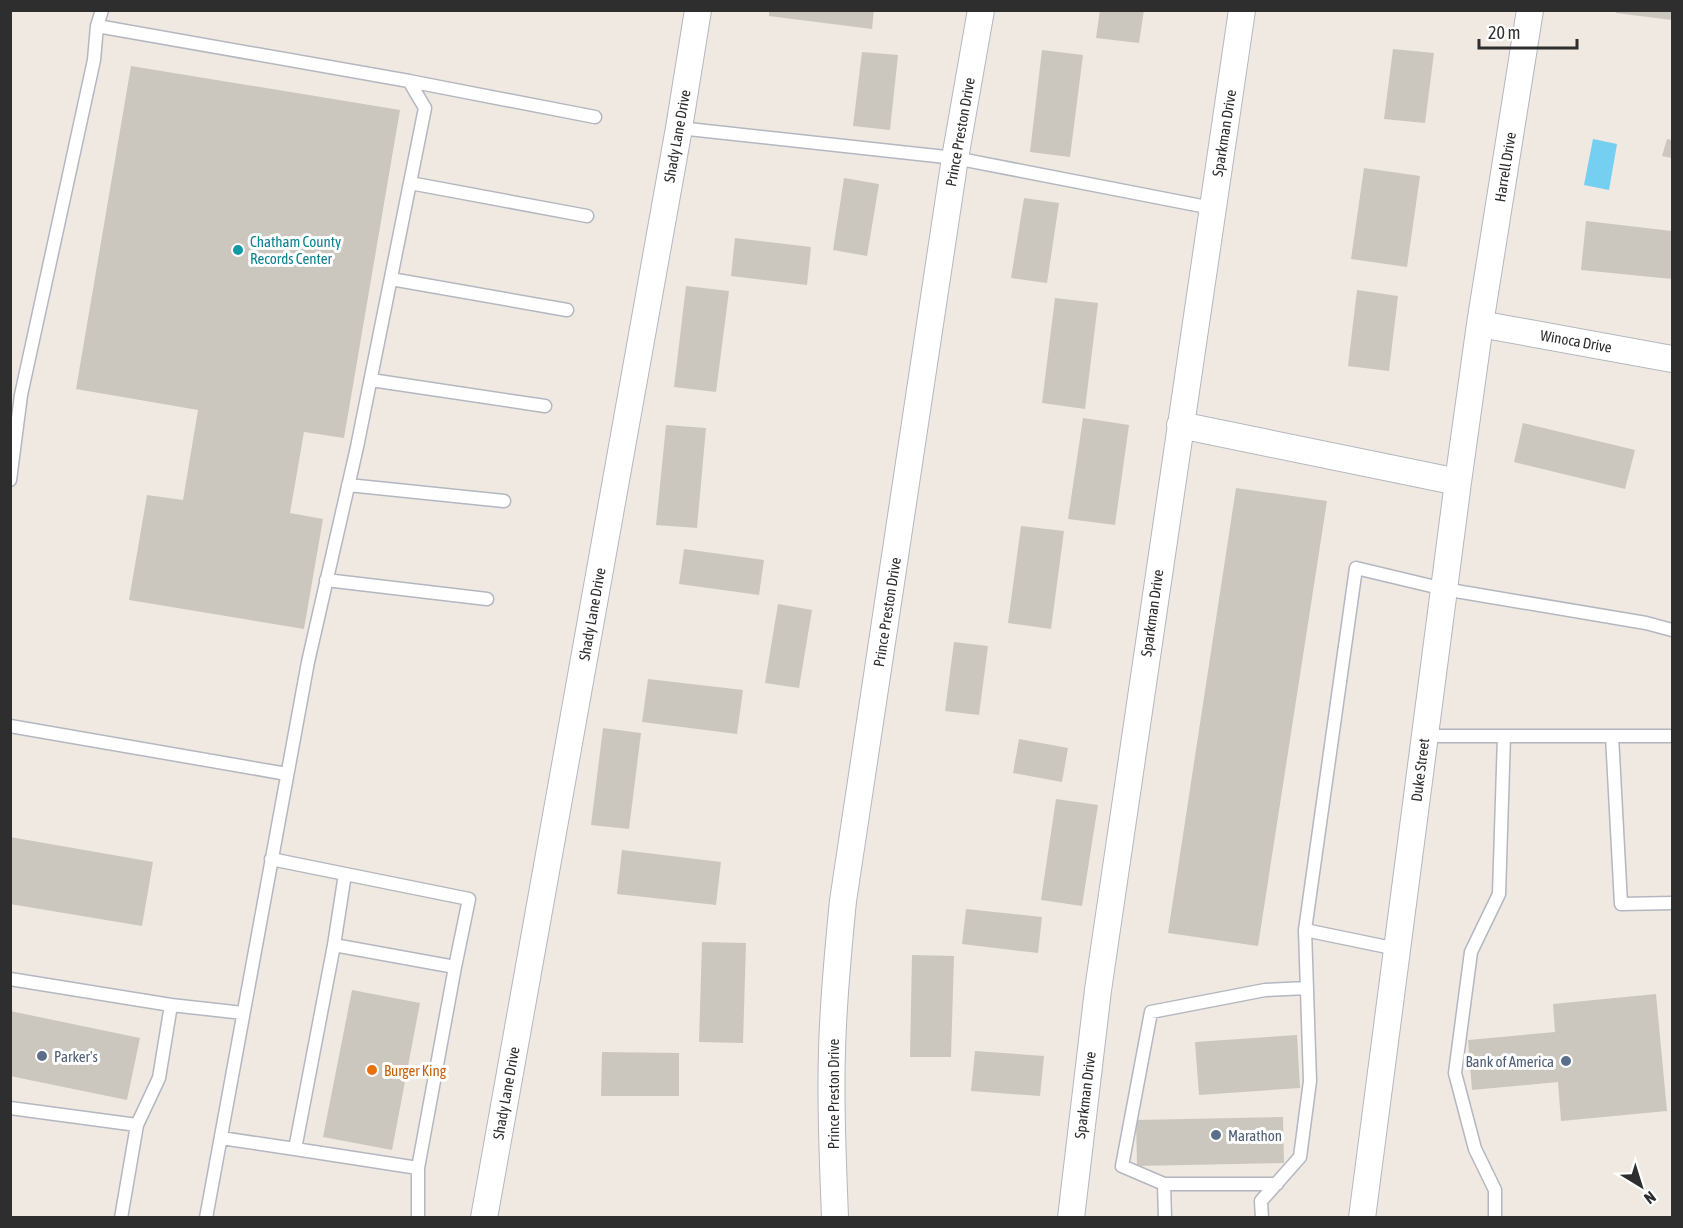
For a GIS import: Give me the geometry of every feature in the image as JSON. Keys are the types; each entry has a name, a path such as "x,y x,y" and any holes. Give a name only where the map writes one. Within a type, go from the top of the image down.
{"street":[{"name":"Shady Lane Drive","path":"484,1218 679,128 698,10"},
{"name":"Prince Preston Drive","path":"835,1218 831,1113 832,1052 835,983 843,901 955,158 981,10"},
{"name":"Sparkman Drive","path":"1071,1218 1098,990 1242,10"},
{"name":"Harrell Drive","path":"1480,324 1530,10"},
{"name":"Winoca Drive","path":"1480,324 1672,359"},
{"name":"Duke Street","path":"1362,1218 1480,324"},
{"path":"1180,425 1458,482"}],"lane":[{"path":"10,480 21,395 94,60 97,26 102,10"},
{"path":"97,26 409,81 595,117"},
{"path":"206,1218 308,662 371,380 425,108 409,81"},
{"path":"679,128 955,158 1212,208"},
{"path":"410,183 587,216"},
{"path":"391,279 567,310"},
{"path":"371,380 545,406"},
{"path":"348,485 504,501"},
{"path":"1262,1218 1261,1201 1300,1156 1310,1081 1305,930 1356,568 1444,589 1646,623 1672,630"},
{"path":"326,580 486,599"},
{"path":"10,726 287,774"},
{"path":"1425,736 1672,736"},
{"path":"1495,1218 1495,1190 1475,1149 1455,1073 1471,952 1498,894 1504,736"},
{"path":"1612,736 1621,904 1672,903"},
{"path":"271,859 469,899 418,1168 418,1218"},
{"path":"295,1149 334,945 345,874"},
{"path":"1305,930 1397,949"},
{"path":"334,945 455,967"},
{"path":"10,979 171,1005 243,1013"},
{"path":"1277,1184 1164,1184 1122,1166 1151,1012 1265,990 1307,988"},
{"path":"121,1218 137,1125 159,1078 171,1005"},
{"path":"10,1108 137,1125"},
{"path":"221,1138 418,1168"},
{"path":"1164,1184 1165,1218"}],"water":[{"path":"1593,139 1617,144 1609,190 1584,185"}],"building":[{"path":"769,10 874,10 872,29 769,16"},
{"path":"1100,10 1144,10 1139,43 1096,38"},
{"path":"1616,10 1672,10 1672,20 1616,13"},
{"path":"1393,49 1434,53 1425,123 1384,119"},
{"path":"1042,50 1083,55 1070,157 1030,152"},
{"path":"862,52 898,55 890,130 853,126"},
{"name":"Chatham County Records Center","path":"131,66 400,110 344,438 304,432 290,513 323,519 304,629 129,600 147,495 183,500 198,410 76,389"},
{"path":"1667,139 1672,140 1672,158 1662,156"},
{"path":"1364,168 1420,176 1407,267 1351,259"},
{"path":"844,178 879,184 867,256 833,250"},
{"path":"1024,198 1059,203 1047,283 1011,278"},
{"path":"1586,221 1672,231 1672,279 1581,270"},
{"path":"735,238 811,247 807,285 731,276"},
{"path":"686,286 729,291 716,392 674,387"},
{"path":"1357,290 1398,296 1389,371 1348,366"},
{"path":"1055,298 1098,303 1085,409 1042,403"},
{"path":"1083,418 1129,425 1115,525 1068,519"},
{"path":"1523,423 1635,450 1625,489 1514,462"},
{"path":"666,425 706,428 697,528 656,525"},
{"path":"1236,488 1327,501 1258,946 1168,933"},
{"path":"1021,526 1064,531 1051,629 1008,623"},
{"path":"684,549 764,560 759,595 679,584"},
{"path":"778,604 812,610 799,688 765,683"},
{"path":"954,642 988,646 979,715 945,711"},
{"path":"648,679 743,690 737,734 642,722"},
{"path":"603,728 641,733 629,829 591,825"},
{"path":"1019,739 1068,748 1062,782 1013,773"},
{"path":"1056,799 1098,805 1082,906 1041,900"},
{"path":"10,837 153,862 142,926 10,904"},
{"path":"622,850 721,862 716,905 617,894"},
{"path":"966,909 1042,917 1038,953 962,944"},
{"path":"702,942 746,943 743,1043 699,1042"},
{"path":"912,955 954,956 951,1057 910,1057"},
{"name":"Burger King","path":"352,990 420,1003 392,1150 323,1137"},
{"name":"Bank of America","path":"1656,994 1667,1111 1561,1121 1558,1082 1472,1090 1468,1040 1555,1032 1553,1004"},
{"path":"10,1011 140,1038 127,1100 10,1076"},
{"path":"1297,1035 1300,1088 1199,1095 1195,1042"},
{"path":"975,1051 1044,1056 1040,1096 971,1091"},
{"path":"602,1052 679,1053 679,1096 601,1096"},
{"path":"1283,1117 1284,1163 1137,1166 1136,1120"}],"place":[{"name":"Chatham County Records Center","path":"238,250"},
{"name":"Parker's","path":"42,1056"},
{"name":"Bank of America","path":"1566,1061"},
{"name":"Burger King","path":"372,1070"},
{"name":"Marathon","path":"1216,1135"}]}
